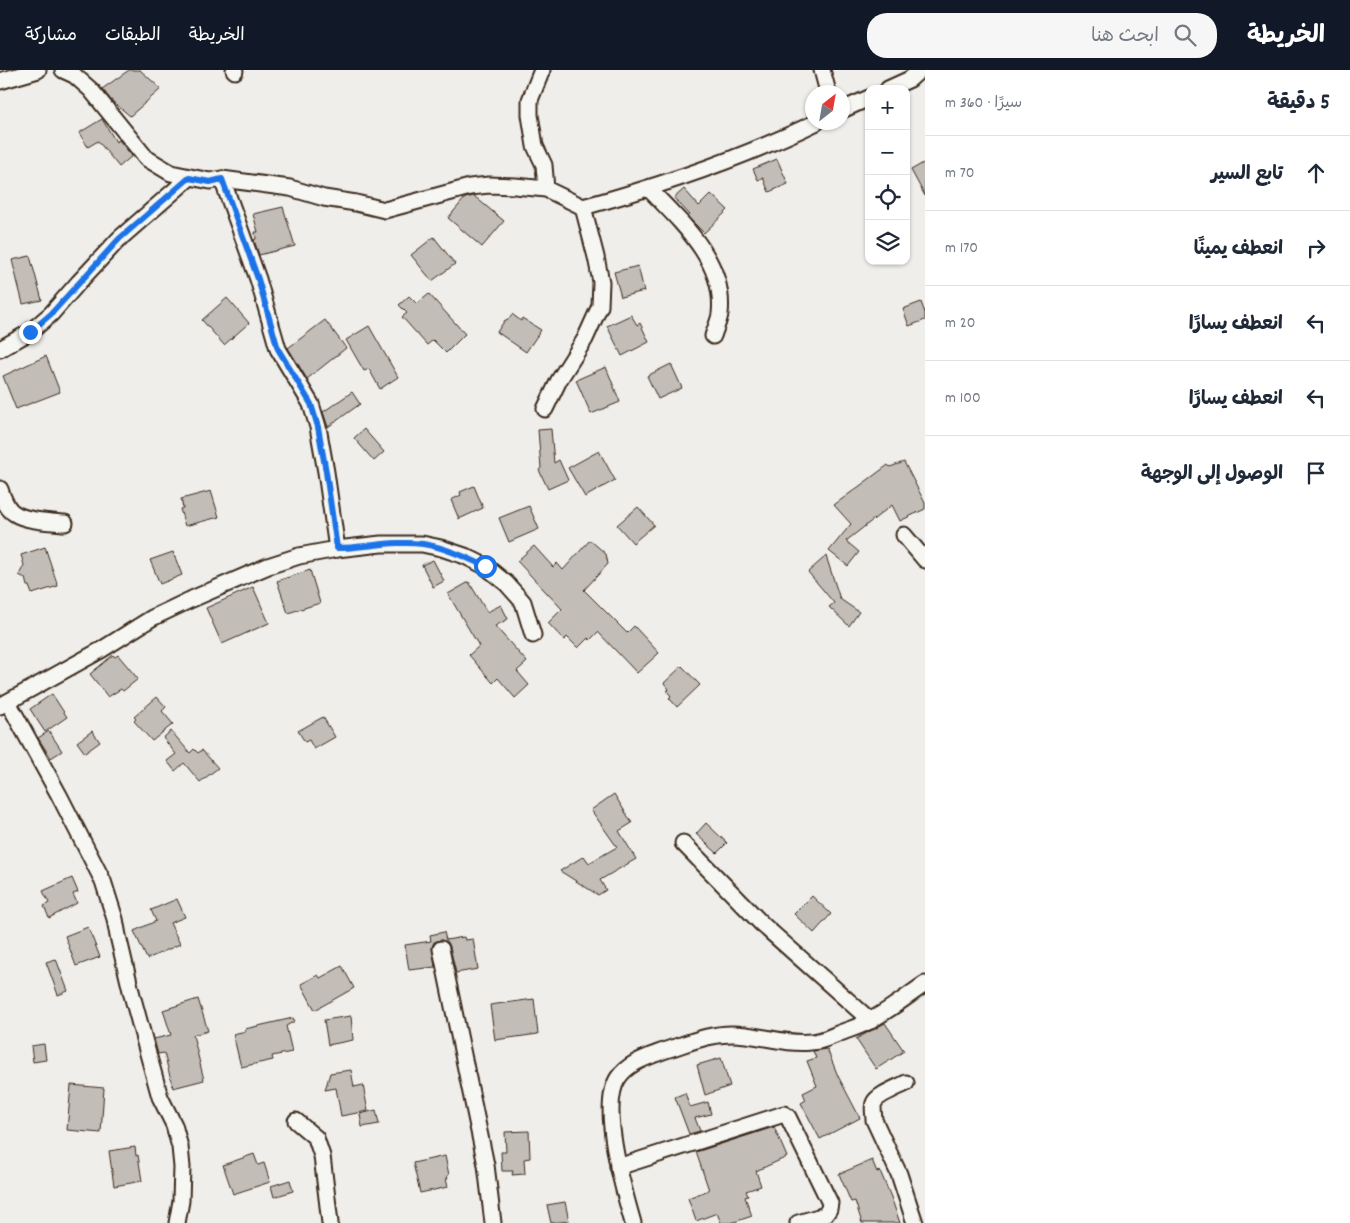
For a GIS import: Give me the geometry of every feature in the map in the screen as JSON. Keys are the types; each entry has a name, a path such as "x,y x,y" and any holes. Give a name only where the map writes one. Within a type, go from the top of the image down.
{"street":[{"path":"0,81 38,70"},
{"path":"63,70 74,75 90,90 146,158 171,173 210,182 222,179 290,188 324,198 385,210 470,187 515,186 546,188 583,207 648,189 734,160 805,128"},
{"path":"542,70 530,100 530,114 535,146 544,165 546,188"},
{"path":"822,70 826,85"},
{"path":"896,85 920,70"},
{"path":"850,106 865,100"},
{"path":"0,349 30,332 51,314 119,239 189,178"},
{"path":"222,179 258,279 278,349 311,404 318,427 337,548"},
{"path":"648,189 674,215 708,256 720,294 720,315 713,336"},
{"path":"545,409 559,380 585,339 600,306 600,282 596,257 583,207"},
{"path":"0,489 13,513 34,520 66,523"},
{"path":"904,535 925,560"},
{"path":"177,1223 181,1201 182,1168 180,1147 174,1125 160,1097 132,995 118,936 116,919 103,881 59,794 4,704 101,650 152,618 184,602 268,566 299,556 337,548 381,544 422,544 442,548 465,556 485,566 506,583 522,602 533,636"},
{"path":"683,842 762,924 871,1020"},
{"path":"441,949 486,1165 493,1223"},
{"path":"633,1223 618,1167 612,1124 614,1086 619,1076 634,1063 708,1035 748,1034 768,1039 810,1043 822,1040 871,1020 925,984"},
{"path":"906,1083 879,1097 874,1103 874,1120 899,1174 915,1223"},
{"path":"618,1167 784,1114 788,1117 830,1203 825,1215 798,1223"},
{"path":"296,1121 316,1138 322,1156 330,1223"}],"building":[{"path":"129,70 140,70 161,89 130,116 111,100 102,89"},
{"path":"102,119 116,142 119,140 132,156 119,167 98,141 88,147 79,133"},
{"path":"777,159 788,184 769,192 763,178 758,180 753,169"},
{"path":"925,162 925,196 911,170"},
{"path":"684,189 699,206 711,194 728,210 704,233 688,217 690,215 674,198"},
{"path":"474,196 504,221 482,247 448,218 465,198"},
{"path":"283,207 295,246 259,255 254,240 256,239 255,232 258,232 253,214"},
{"path":"434,237 455,264 432,281 411,255"},
{"path":"30,256 42,300 23,304 12,260"},
{"path":"638,266 644,291 621,297 614,272"},
{"path":"429,294 465,334 446,353 433,340 427,345 402,317 407,313 399,305 409,296 417,304"},
{"path":"227,298 249,323 224,345 202,320"},
{"path":"921,302 925,313 925,320 909,326 903,309"},
{"path":"512,314 521,321 522,318 541,330 526,352 497,332 505,320 507,321"},
{"path":"631,315 637,325 640,323 649,342 622,356 607,326"},
{"path":"325,320 346,348 307,379 288,348"},
{"path":"369,326 398,377 380,389 369,369 364,371 346,340"},
{"path":"46,356 60,392 16,409 3,376"},
{"path":"671,364 682,388 658,399 647,376"},
{"path":"606,367 620,402 591,414 576,380"},
{"path":"352,392 360,404 328,427 323,412"},
{"path":"364,429 384,452 374,461 354,438"},
{"path":"551,429 554,463 559,460 568,480 548,489 539,470 541,468 538,430"},
{"path":"599,451 615,480 585,497 568,468"},
{"path":"904,462 925,503 925,509 900,521 892,505 846,541 859,552 848,566 829,551 851,524 834,505 888,465 890,467"},
{"path":"474,486 483,508 459,519 451,500 461,495 460,492"},
{"path":"211,491 219,517 185,526 180,509 183,508 181,499"},
{"path":"529,506 539,529 509,542 499,518"},
{"path":"638,507 654,525 633,543 617,525"},
{"path":"590,540 606,554 608,564 584,590 627,633 634,626 659,653 637,673 598,632 590,640 588,638 578,648 567,637 564,640 548,623 562,609 517,561 534,546 553,567 557,563 563,570"},
{"path":"45,547 58,586 32,594 25,578 19,575 24,565 21,555"},
{"path":"173,552 182,575 160,584 150,560"},
{"path":"826,556 840,599 859,612 849,626 829,607 834,603 808,572"},
{"path":"433,560 444,581 433,587 422,565"},
{"path":"310,570 320,603 288,613 277,581"},
{"path":"469,582 487,612 501,605 508,619 495,626 527,662 517,671 529,685 515,698 498,678 493,683 469,655 479,646 448,594"},
{"path":"253,587 269,623 222,644 206,608"},
{"path":"113,655 115,657 118,655 138,679 123,691 121,689 108,697 90,674"},
{"path":"682,666 700,685 677,707 669,698 671,696 667,691 669,689 664,683"},
{"path":"52,694 67,717 45,732 30,709"},
{"path":"157,697 166,707 162,711 173,724 152,741 134,721 136,719 134,717"},
{"path":"323,717 335,737 314,749 309,740 305,742 298,731"},
{"path":"49,731 62,751 51,758 38,738"},
{"path":"92,731 100,742 85,753 77,742"},
{"path":"171,731 190,753 194,749 198,753 202,750 218,768 200,782 184,763 175,771 167,761 176,754 163,738"},
{"path":"614,794 632,823 619,831 636,859 600,880 606,890 598,895 560,871 584,856 589,863 617,847 591,810"},
{"path":"706,823 727,843 717,853 696,834"},
{"path":"72,878 78,892 73,894 77,903 49,918 44,906 49,903 43,891"},
{"path":"812,896 831,914 814,933 794,914"},
{"path":"177,899 185,917 170,923 180,944 147,959 134,931 156,921 151,910"},
{"path":"88,927 100,957 76,966 65,936"},
{"path":"444,932 446,940 464,937 465,940 473,939 478,969 456,973 448,942 440,940 434,942 432,947 435,967 409,970 405,945 431,941 430,935"},
{"path":"56,959 68,991 58,995 46,962"},
{"path":"342,966 354,988 315,1010 301,984 318,975 320,978"},
{"path":"198,999 208,1031 193,1035 204,1080 173,1088 164,1053 158,1054 154,1039 171,1035 163,1010"},
{"path":"534,999 538,1034 495,1040 490,1005"},
{"path":"351,1016 353,1040 328,1045 324,1020"},
{"path":"293,1018 295,1021 286,1026 292,1052 272,1056 273,1060 241,1067 233,1034 246,1031 245,1029"},
{"path":"885,1023 904,1051 876,1069 856,1039"},
{"path":"44,1044 46,1060 33,1062 31,1046"},
{"path":"827,1049 838,1076 860,1118 820,1139 801,1103 806,1100 803,1093 817,1086 807,1061 816,1058 813,1051"},
{"path":"721,1058 730,1086 705,1095 697,1065"},
{"path":"351,1070 354,1087 363,1085 368,1111 341,1116 336,1088 325,1090 330,1073"},
{"path":"71,1085 104,1088 101,1133 67,1130"},
{"path":"685,1093 690,1107 708,1102 711,1114 695,1118 700,1131 689,1134 675,1097"},
{"path":"376,1110 379,1124 362,1127 360,1114"},
{"path":"774,1127 787,1157 756,1171 761,1186 746,1191 748,1196 745,1197 752,1216 731,1223 721,1223 717,1213 696,1221 688,1198 709,1190 696,1152"},
{"path":"529,1131 530,1158 524,1159 525,1174 512,1175 513,1171 502,1171 501,1152 506,1152 505,1132"},
{"path":"135,1147 142,1181 114,1186 109,1151"},
{"path":"254,1154 258,1165 264,1163 270,1182 233,1194 223,1165"},
{"path":"445,1156 449,1175 447,1176 448,1179 446,1179 448,1187 420,1193 413,1163"},
{"path":"872,1160 877,1172 880,1171 900,1223 862,1223 855,1201 851,1202 839,1174"},
{"path":"290,1180 293,1191 274,1197 271,1186"},
{"path":"565,1202 569,1221 551,1223 547,1205"}],"route":[{"path":"30,332 51,314 119,239 189,178 210,182 222,179 258,279 278,349 311,404 318,427 337,548 358,548 381,544 422,544 442,548 465,556 485,566"}]}
